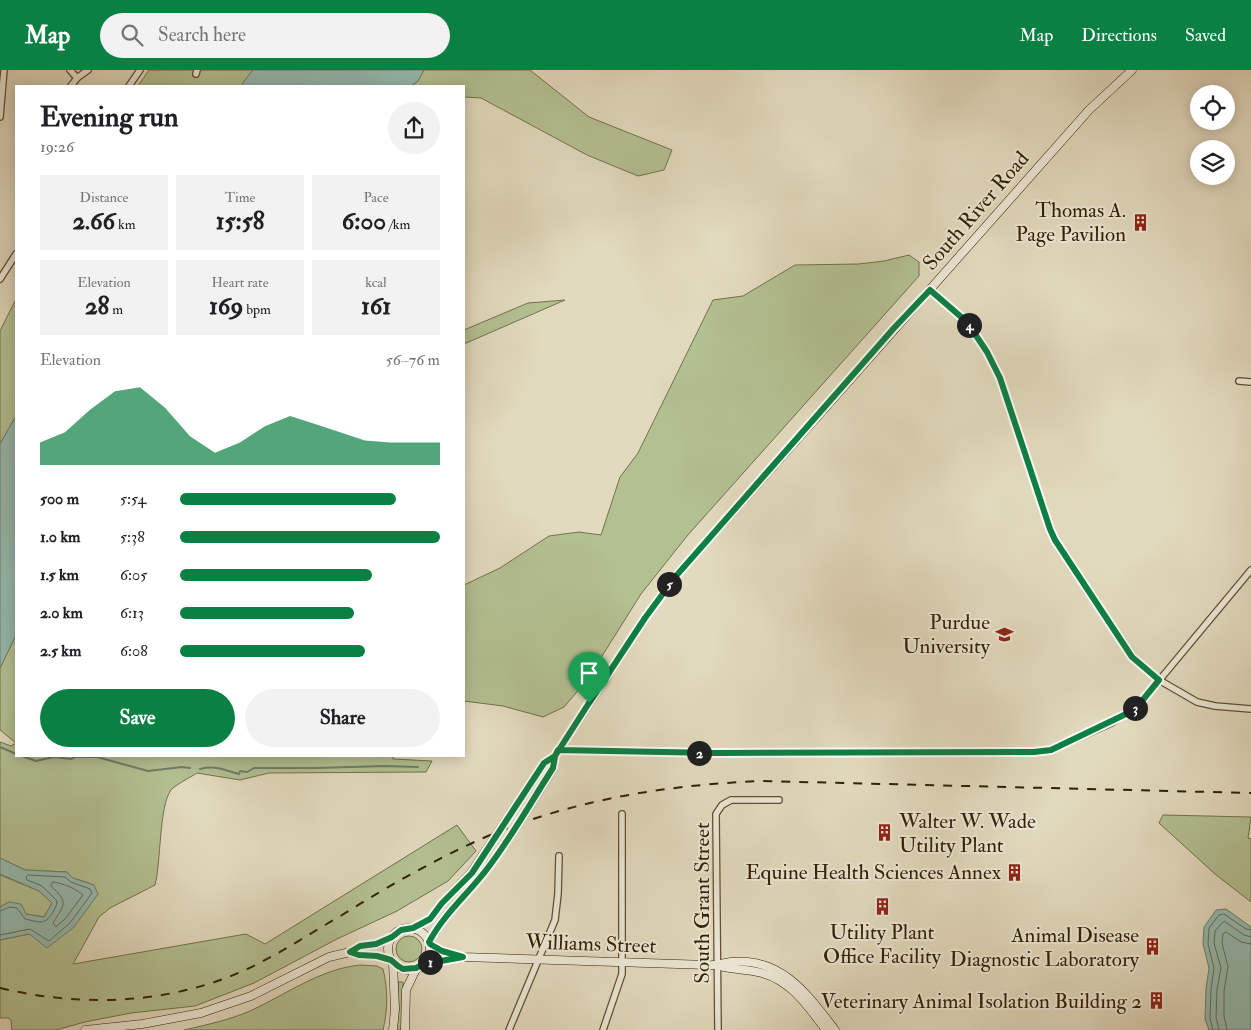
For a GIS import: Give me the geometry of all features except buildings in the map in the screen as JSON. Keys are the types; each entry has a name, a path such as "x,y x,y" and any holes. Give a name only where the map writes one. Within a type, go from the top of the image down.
{"main road":[{"name":"South River Road","path":"413,928 430,919 442,903 472,873 544,763 556,753 625,648 676,576 1089,110 1132,70"},
{"name":"South River Road","path":"429,943 444,918 492,863 553,768 556,753"},
{"path":"85,1030 150,1023 201,1013 251,996 305,967 329,957 350,952 360,946 376,944 392,937 401,930 413,928 425,935 429,943 428,957 424,964 416,968 403,969 392,961 377,956 359,955 350,952"},
{"path":"392,937 389,948 392,961 395,1009 393,1030"},
{"name":"Williams Street","path":"429,943 442,951 463,957"},
{"name":"Williams Street","path":"424,964 463,957 539,959 718,966 731,970 762,973 780,980 798,994 826,1030"},
{"name":"Williams Street","path":"718,966 730,962 754,964 779,972 806,993 835,1030"},
{"path":"405,1030 406,990 416,968"}],"street":[{"path":"1,117 4,70"},
{"path":"70,70 77,78"},
{"path":"72,85 77,78 88,70"},
{"path":"130,85 140,70"},
{"path":"0,279 15,256"},
{"path":"930,290 967,322 987,352 1000,378 1055,540 1132,657 1159,680 1180,694 1197,702 1214,706 1251,709"},
{"path":"1239,381 1251,382"},
{"path":"556,753 1034,752 1051,750 1137,707 1251,570"},
{"name":"South Grant Street","path":"718,1030 716,814 722,805 731,800 779,800"},
{"path":"603,1030 622,974 622,814"},
{"path":"509,1030 555,920 559,856"}],"green space":[{"path":"149,70 253,70 242,85 139,85"},
{"path":"424,70 530,70 589,117 672,150 664,170 638,176 587,155 481,98 465,97 465,85 412,85 418,81"},
{"path":"909,255 919,262 919,276 687,536 641,594 587,680 564,707 543,717 503,706 465,701 465,585 500,568 549,536 579,532 601,535 620,477 638,453 713,300 743,296 795,265 859,264"},
{"path":"565,300 465,344 465,330 528,303"},
{"path":"15,301 15,418 0,444 0,331"},
{"path":"15,637 15,742 0,730 0,668"},
{"path":"0,742 11,746 15,744 15,757 393,757 393,759 432,761 426,772 269,773 240,780 197,773 179,783 171,790 164,808 155,885 110,908 99,917 73,964 246,934 265,944 457,825 476,851 448,881 397,911 337,939 254,983 195,1006 131,1013 56,1030 12,1030 11,1020 0,1018 0,940 29,934 94,885 73,878 67,872 25,870 0,858"},
{"path":"1163,815 1251,817 1248,838 1251,839 1251,902 1215,874 1159,823"},
{"path":"0,875 39,891 53,903 44,917 26,914 9,902 0,907"},
{"path":"409,936 418,940 422,949 418,958 409,962 400,958 396,949 400,940"},
{"path":"360,965 377,966 383,969 387,1000 383,1030 184,1030 242,1014 331,971"},
{"path":"398,982 403,982 401,1030 396,1030 399,1010"}],"water":[{"path":"253,70 424,70 418,81 412,85 242,85"},
{"path":"15,418 15,637 0,668 0,444"},
{"path":"0,858 25,870 67,872 73,878 94,885 98,894 74,927 47,948 29,934 0,940 0,907 9,902 21,904 26,914 44,917 52,903 39,891 0,874"},
{"path":"1226,909 1251,927 1251,1030 1209,1030 1205,1019 1209,968 1203,944 1204,927 1216,910"}],"waterway":[{"path":"0,747 15,754"},
{"path":"25,757 36,761 54,757"},
{"path":"54,757 71,759 75,757"},
{"path":"75,757 97,757"},
{"path":"97,757 148,771 182,767 190,768"},
{"path":"200,769 215,768 239,774 240,771 247,772 254,768 418,767"}],"railway":[{"path":"0,988 30,994 92,1000 153,996 184,991 214,982 243,971 269,958 376,894 445,856 481,839 549,814 618,797 654,791 690,786 762,781 1251,793"}],"place":[{"name":"Thomas A. Page Pavilion","path":"1140,222"},
{"name":"Purdue University","path":"1004,634"},
{"name":"Walter W. Wade Utility Plant","path":"885,833"},
{"name":"Equine Health Sciences Annex","path":"1015,872"},
{"name":"Utility Plant Office Facility","path":"882,907"},
{"name":"Animal Disease Diagnostic Laboratory","path":"1153,947"},
{"name":"Veterinary Animal Isolation Building 2","path":"1156,1001"}],"route":[{"path":"589,703 555,756 544,763 472,873 442,903 430,919 413,928 396,932 392,937 376,944 360,946 350,952 391,960 403,969 409,970 440,960 463,957 442,951 429,942 444,918 492,863 553,768 555,756 558,750 715,753 1034,752 1051,750 1126,714 1137,707 1159,680 1132,657 1055,540 1000,378 987,352 967,322 930,290 894,328 676,576 645,618 589,703"}]}
